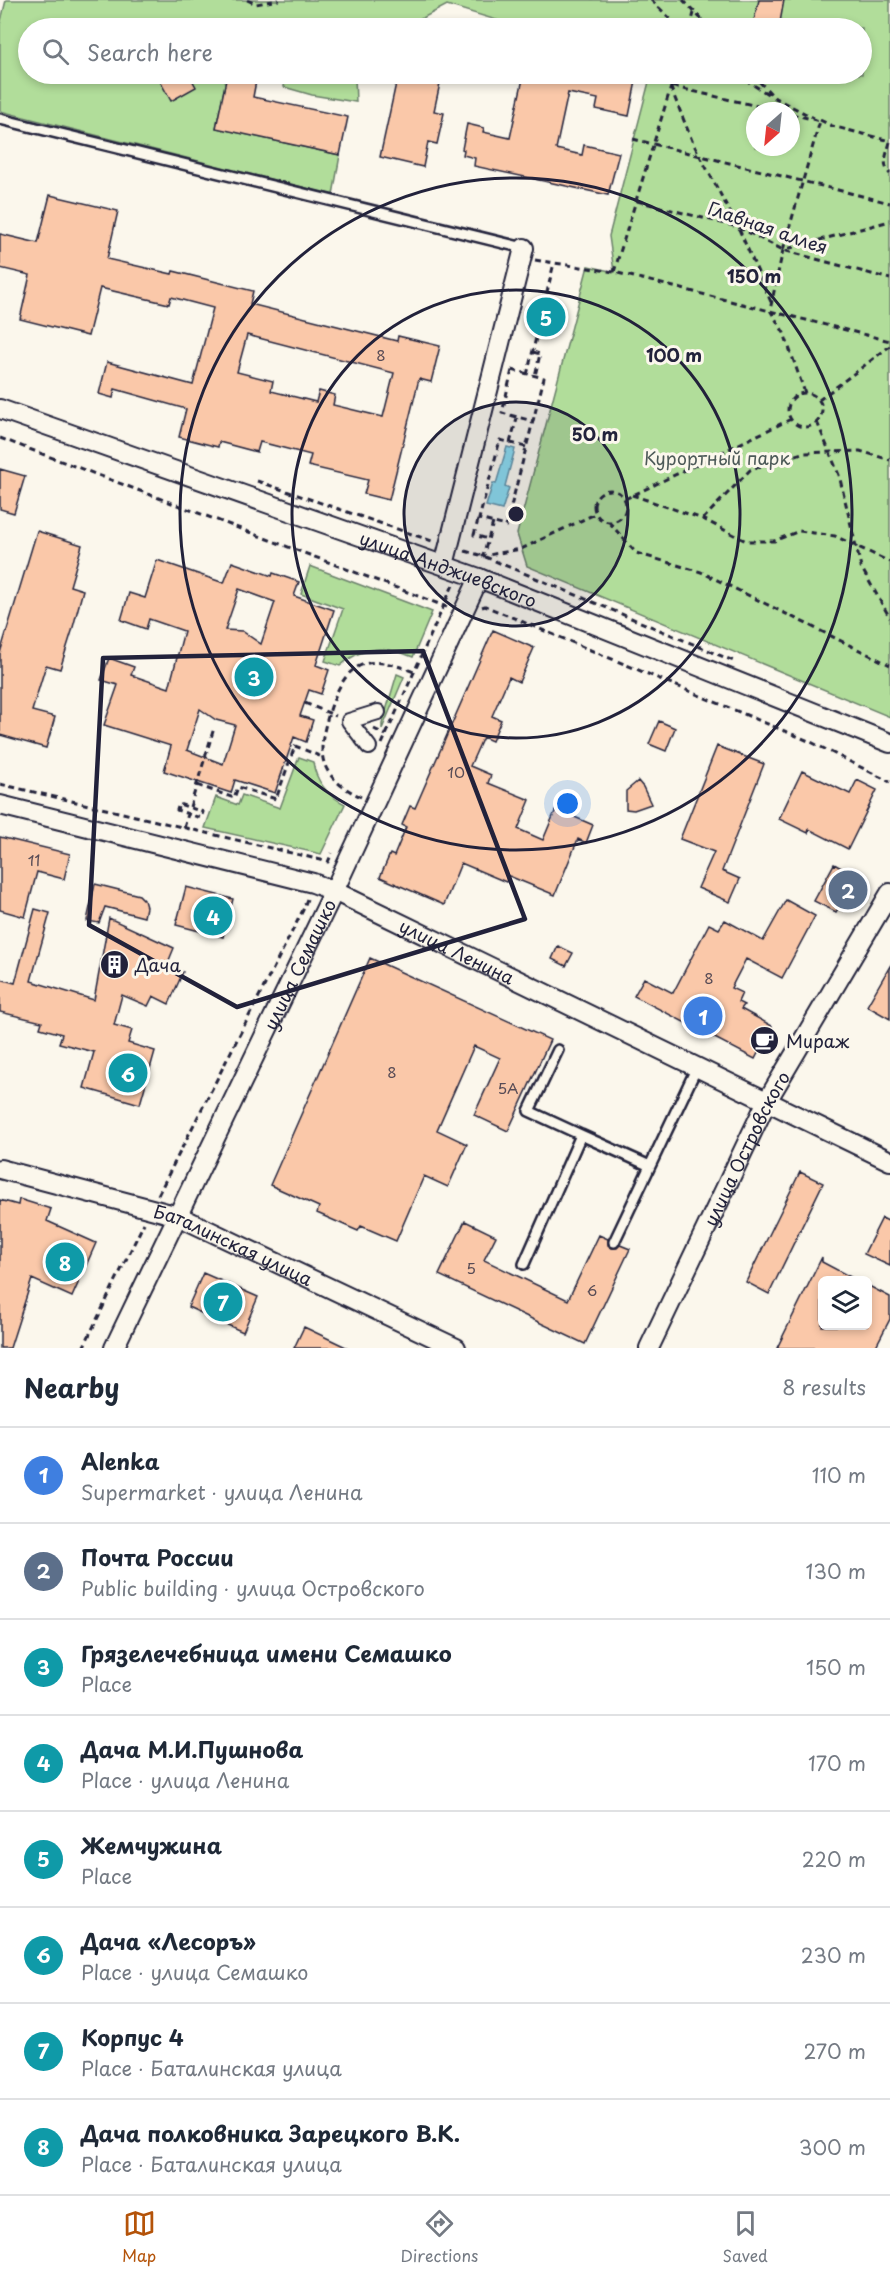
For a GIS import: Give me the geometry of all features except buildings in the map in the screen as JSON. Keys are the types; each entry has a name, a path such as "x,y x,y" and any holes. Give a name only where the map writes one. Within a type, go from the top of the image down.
{"street":[{"path":"451,568 524,248"},
{"name":"улица Анджиевского","path":"0,409 479,578 890,743"},
{"name":"улица Семашко","path":"114,1348 334,891 479,578"},
{"path":"375,746 349,721 378,712"},
{"name":"улица Ленина","path":"0,805 313,883 334,891 890,1161"},
{"name":"улица Островского","path":"649,1348 767,1101 890,893"},
{"name":"Баталинская улица","path":"0,1169 152,1207 178,1216 456,1348"}],"lane":[{"path":"0,119 524,248"},
{"path":"558,1050 529,1111 650,1166"},
{"path":"614,1242 697,1067"},
{"path":"524,1264 581,1136"}],"path":[{"path":"248,0 256,2 279,0"},
{"path":"651,0 670,18"},
{"path":"683,0 700,18"},
{"path":"692,18 694,12"},
{"path":"752,84 820,121 890,142 885,159 885,168 890,174"},
{"path":"762,84 775,98"},
{"path":"670,86 746,103"},
{"path":"614,272 670,86"},
{"path":"670,86 700,156 738,227 771,302"},
{"path":"800,116 820,121"},
{"path":"805,393 784,333 770,310 783,250 820,121"},
{"path":"633,139 890,203"},
{"name":"Главная аллея","path":"637,201 738,227 783,250 890,279"},
{"path":"783,250 890,221"},
{"path":"527,375 554,263 614,272 890,341"},
{"path":"819,400 890,346"},
{"path":"533,352 540,354 535,376"},
{"path":"479,519 506,526 526,447 533,421 544,378 512,370 502,413 533,421"},
{"path":"799,394 813,395 819,400 822,411 817,422 804,427 791,419 790,402 799,394"},
{"path":"510,443 517,418"},
{"path":"625,499 791,419"},
{"path":"817,422 839,475 861,567 890,618"},
{"path":"0,438 463,613 485,606 812,742 890,782"},
{"path":"488,539 474,536 500,440 526,447"},
{"path":"703,519 750,470 802,453 860,452 890,460"},
{"path":"615,490 625,499 624,515 615,522 601,520 595,514 594,501 602,492 615,490"},
{"path":"632,495 703,519 746,541 774,541 799,531 835,536 890,562"},
{"path":"493,523 483,556 521,549 595,514"},
{"path":"609,522 636,553 701,572 890,665"},
{"path":"375,746 386,735 444,606 451,568 467,552"},
{"path":"305,703 329,714"},
{"path":"190,807 214,728"},
{"path":"374,729 386,735"},
{"path":"196,785 234,798 238,787 276,799 295,746 322,757"},
{"path":"0,784 328,862 332,852"},
{"path":"359,796 363,786"},
{"path":"179,804 203,812 201,818 188,814 177,810 179,804"},
{"path":"184,828 188,814"},
{"path":"83,1348 303,910 321,860"}],"highlighted area":[{"path":"423,651 525,919 237,1007 89,925 103,658"}],"green space":[{"name":"Курортный парк","path":"6,0 890,0 890,717 527,566 517,534 588,266 614,272 609,236 648,84 872,84 872,18 490,18 447,5 423,18 18,18 18,84 225,84 216,128 340,155 333,195 0,111 0,25"},
{"path":"284,84 355,84 356,102 312,95 284,87"},
{"path":"310,566 432,612 413,657 384,649 357,654 340,666 325,661 343,609 301,594"},
{"path":"397,674 404,677 382,729 382,724"},
{"path":"299,757 313,762 323,787 345,804 321,854 205,828 216,797 238,805 242,795 280,808"}],"water":[{"path":"507,447 515,449 505,486 509,488 502,510 486,506 493,483 496,484"}],"place":[{"name":"Жемчужина","path":"546,317"},
{"name":"Грязелечебница имени Семашко","path":"254,677"},
{"name":"Почта России","path":"848,890"},
{"name":"Дача М.И.Пушнова","path":"213,916"},
{"name":"Дача","path":"114,964"},
{"name":"Alenka","path":"703,1016"},
{"name":"Мираж","path":"765,1040"},
{"name":"Дача «Лесоръ»","path":"128,1073"},
{"name":"Дача полковника Зарецкого В.К.","path":"65,1262"},
{"name":"Корпус 4","path":"223,1302"}]}
